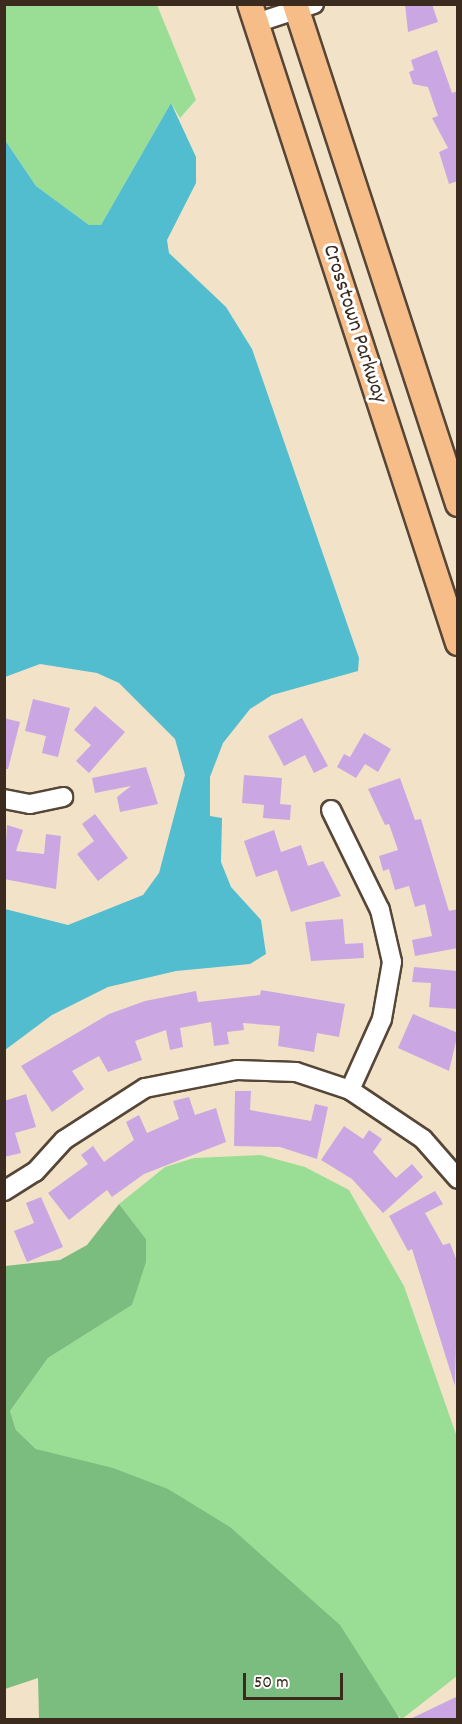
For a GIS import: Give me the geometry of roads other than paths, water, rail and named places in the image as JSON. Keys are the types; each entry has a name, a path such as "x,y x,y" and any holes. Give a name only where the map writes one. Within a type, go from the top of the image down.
{"main road":[{"name":"Crosstown Parkway","path":"302,6 458,504"},
{"name":"Crosstown Parkway","path":"253,14 458,643"}],"street":[{"path":"253,14 302,6"},
{"path":"4,799 30,804 63,797"},
{"path":"331,810 380,909 392,962 382,1019 350,1090"},
{"path":"4,1191 35,1172 64,1140 145,1088 237,1070 296,1072 350,1090 423,1139 458,1179"}],"water":[{"path":"171,103 196,157 196,183 167,240 169,253 226,307 252,349 359,658 358,671 272,695 250,709 223,743 210,777 210,816 222,818 221,862 231,887 261,920 266,954 250,964 176,971 108,987 52,1015 5,1050 5,909 68,925 143,895 159,873 185,775 175,739 119,683 97,673 40,664 5,677 5,140 36,186 89,225 101,225"}]}
